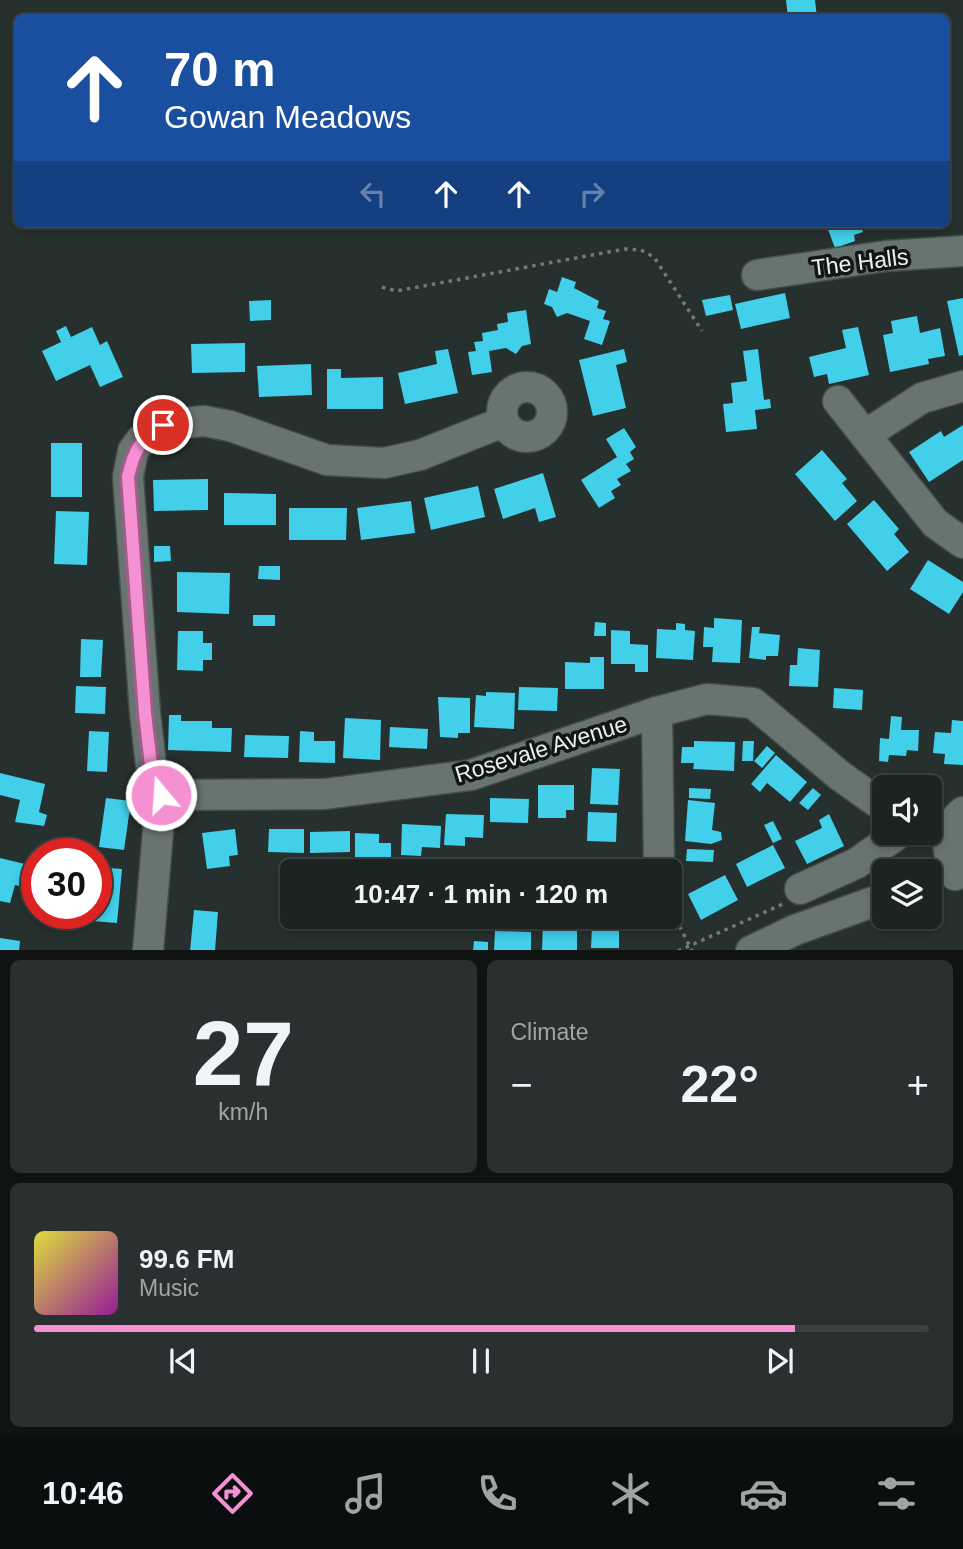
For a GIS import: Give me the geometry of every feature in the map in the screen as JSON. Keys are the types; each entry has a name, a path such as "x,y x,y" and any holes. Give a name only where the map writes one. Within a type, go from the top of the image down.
{"street":[{"name":"The Halls","path":"757,275 886,256 963,251"},
{"path":"865,435 922,398 963,386"},
{"path":"838,401 935,523 963,542"},
{"path":"148,950 161,795 151,765 146,726 128,477 133,451 141,440 163,425 204,421 230,426 327,460 384,463 419,455 503,422"},
{"name":"Rosevale Avenue","path":"161,795 325,794 471,775 657,712 707,699 753,703 839,775 872,798"},
{"path":"657,712 663,859"},
{"path":"947,824 949,877"},
{"path":"800,889 857,863 882,845"},
{"path":"751,950 795,930 872,902"}],"path":[{"path":"382,287 396,291 625,249 642,250 654,257 702,331"},
{"path":"678,950 691,948 789,901 800,889"},
{"path":"681,929 691,948"}],"building":[{"path":"786,0 815,0 817,14 788,14"},
{"path":"828,228 862,228 863,232 854,235 855,241 835,248"},
{"path":"562,277 576,282 574,288 599,301 597,308 606,311 603,319 610,321 602,345 584,339 590,321 567,313 557,317 552,307 544,304 549,289 557,292"},
{"path":"785,293 790,318 741,329 735,304"},
{"path":"730,295 733,310 706,316 702,300"},
{"path":"963,298 963,355 959,356 947,301"},
{"path":"271,300 271,320 250,321 249,301"},
{"path":"526,310 531,344 522,346 516,354 506,348 489,351 492,372 472,375 468,352 476,351 474,342 483,341 482,333 498,330 497,324 508,322 507,313"},
{"path":"917,316 920,333 940,328 945,356 928,359 929,364 890,372 883,335 893,333 891,321"},
{"path":"66,326 71,337 92,327 100,345 107,341 123,377 100,387 90,365 56,381 42,351 61,342 56,331"},
{"path":"858,327 869,375 829,384 827,374 814,377 809,357 846,348 842,330"},
{"path":"245,343 245,372 192,373 191,344"},
{"path":"448,349 458,393 405,404 398,373 437,364 435,351"},
{"path":"624,349 627,362 616,365 626,408 593,416 579,360"},
{"path":"758,349 764,400 770,399 771,408 755,410 757,429 726,432 723,404 733,403 731,383 747,381 743,351"},
{"path":"311,364 312,395 259,397 257,366"},
{"path":"327,369 341,369 341,378 383,377 383,409 327,409"},
{"path":"963,425 963,460 929,482 909,452 941,431 944,437"},
{"path":"624,428 636,447 630,452 634,459 626,464 631,471 617,479 621,485 611,491 615,498 599,508 581,480 617,457 606,439"},
{"path":"51,443 82,443 82,497 51,497"},
{"path":"822,450 847,479 842,483 857,501 835,521 795,474"},
{"path":"543,473 556,517 539,522 535,508 503,519 494,489"},
{"path":"208,479 208,510 154,511 153,480"},
{"path":"478,486 485,517 431,530 424,498"},
{"path":"224,493 276,494 276,525 224,525"},
{"path":"874,500 899,529 894,534 909,552 887,571 847,524"},
{"path":"411,501 415,533 361,540 357,508"},
{"path":"289,508 347,508 346,540 289,540"},
{"path":"56,511 89,512 87,565 54,564"},
{"path":"154,546 170,546 171,561 154,562"},
{"path":"928,560 963,582 963,592 949,614 910,589"},
{"path":"259,566 280,566 280,580 258,579"},
{"path":"177,572 230,573 229,614 177,612"},
{"path":"253,615 275,615 275,626 253,626"},
{"path":"714,618 742,620 740,663 712,662 713,647 703,647 704,627 714,628"},
{"path":"595,622 606,623 606,636 594,636"},
{"path":"676,623 685,624 685,630 695,631 693,660 656,658 657,629 676,630"},
{"path":"752,627 760,627 759,633 780,635 778,656 766,656 766,660 749,658"},
{"path":"611,630 630,631 630,644 648,645 648,672 635,672 635,664 611,664"},
{"path":"178,631 203,631 203,643 212,643 212,660 203,660 203,671 177,670"},
{"path":"81,639 103,640 101,677 80,677"},
{"path":"798,648 820,650 818,687 789,686 790,665 797,665"},
{"path":"590,657 604,657 604,689 565,689 565,662 590,663"},
{"path":"76,686 106,687 105,714 75,713"},
{"path":"519,687 558,688 557,711 518,710"},
{"path":"834,688 863,690 862,710 833,708"},
{"path":"486,692 515,693 514,729 474,727 476,695 486,696"},
{"path":"438,697 470,698 470,733 458,733 458,738 440,737"},
{"path":"169,715 181,715 181,721 212,721 212,728 232,728 231,752 168,750"},
{"path":"891,716 902,717 901,730 919,730 918,751 907,750 906,756 889,755 888,762 879,761 880,738 889,739"},
{"path":"345,718 381,720 380,760 343,758"},
{"path":"952,720 963,721 963,765 944,764 945,754 933,753 935,732 951,733"},
{"path":"390,727 428,729 427,749 389,747"},
{"path":"89,731 109,732 107,772 87,771"},
{"path":"300,731 314,732 314,741 335,741 335,763 299,762"},
{"path":"245,735 289,736 288,758 244,757"},
{"path":"694,741 735,742 734,771 693,769 694,763 681,763 682,747 694,747"},
{"path":"743,741 754,741 753,761 742,761"},
{"path":"767,746 775,753 762,768 754,761"},
{"path":"776,755 807,782 790,802 767,783 760,792 751,784"},
{"path":"592,768 620,769 618,805 590,804"},
{"path":"0,773 45,784 39,812 47,815 44,826 15,822 20,800 0,795"},
{"path":"538,785 574,785 574,810 566,810 566,818 538,818"},
{"path":"689,788 711,789 710,799 689,798"},
{"path":"813,788 821,795 808,810 799,803"},
{"path":"106,798 131,801 124,850 112,849 112,838 100,838"},
{"path":"490,798 529,799 528,823 490,822"},
{"path":"688,800 715,803 712,830 721,832 722,840 711,844 685,841"},
{"path":"588,812 617,813 616,842 587,841"},
{"path":"446,814 484,815 483,838 465,837 465,846 444,845"},
{"path":"829,814 844,846 807,864 795,841 822,828 819,820"},
{"path":"773,821 782,839 773,843 764,825"},
{"path":"402,824 441,826 440,848 422,847 421,856 401,855"},
{"path":"235,829 238,855 229,856 230,866 207,869 202,833"},
{"path":"269,829 304,829 304,853 268,852"},
{"path":"350,831 350,852 310,853 310,832"},
{"path":"355,833 379,834 379,843 391,843 391,859 355,859"},
{"path":"773,845 785,868 747,887 736,864"},
{"path":"687,849 714,850 713,862 686,861"},
{"path":"0,858 21,863 21,886 15,885 10,903 0,901"},
{"path":"112,868 122,869 117,923 112,923"},
{"path":"725,875 738,900 701,920 688,894"},
{"path":"194,910 218,912 215,950 190,950"},
{"path":"543,929 577,929 577,950 542,950"},
{"path":"592,929 619,929 619,948 591,948"},
{"path":"495,931 531,932 531,950 494,950"},
{"path":"0,938 20,941 19,950 0,950"},
{"path":"474,941 488,942 488,950 473,950"}],"route":[{"path":"161,795 151,765 145,713 128,477 133,451 141,440 163,425"}]}
